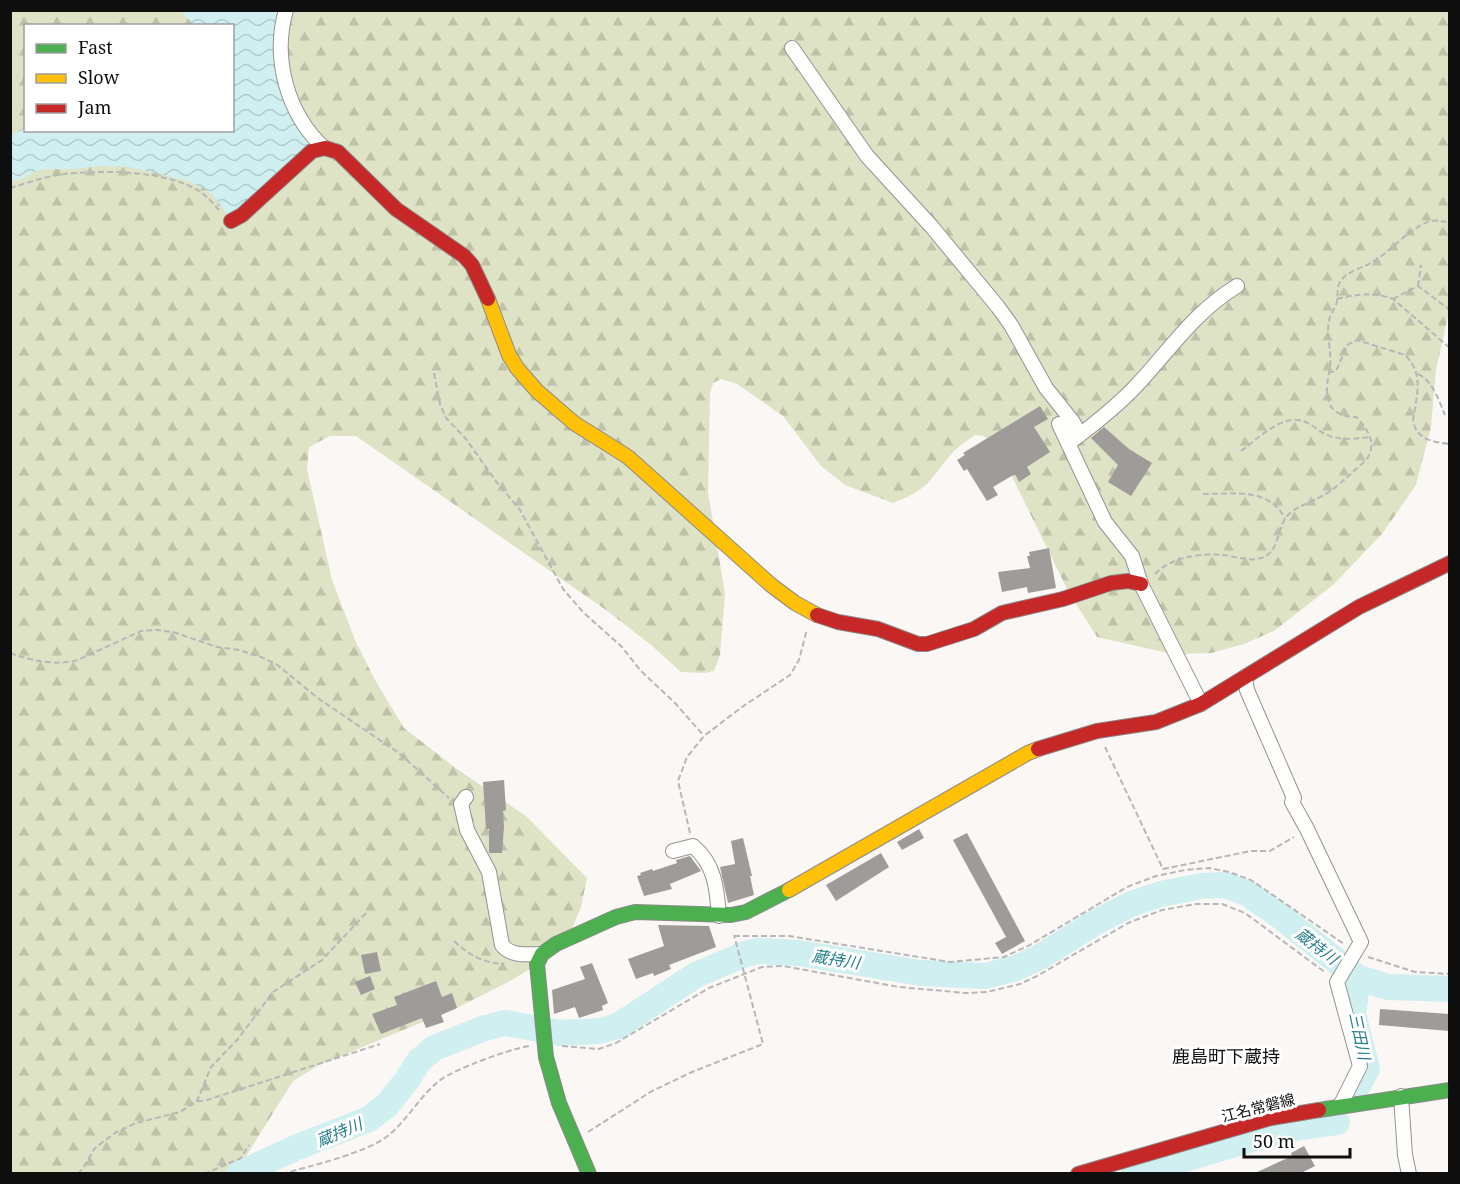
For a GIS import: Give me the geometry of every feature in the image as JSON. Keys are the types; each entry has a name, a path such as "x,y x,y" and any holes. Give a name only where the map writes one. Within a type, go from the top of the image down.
{"street":[{"path":"286,10 280,39 289,96 315,140 323,147"},
{"path":"792,48 867,156 932,227 1011,324 1046,388 1073,422 1074,439 1105,522 1132,556 1141,584 1201,704"},
{"path":"231,221 242,215 312,151 327,147 338,152 353,164 371,186 395,208 466,257 480,279 516,368 526,380 577,424 628,457 771,585 809,611 838,622 878,629 918,644 927,644 955,637 1002,613 1044,604 1111,583 1128,581 1141,584"},
{"path":"1074,439 1134,388 1184,329 1223,294 1237,286"},
{"path":"1059,424 1074,439"},
{"path":"589,1173 559,1103 546,1057 537,964 542,954 556,944 616,917 634,912 725,915 746,912 769,902 1028,753 1097,731 1156,722 1201,704 1359,607 1449,563"},
{"path":"1245,677 1247,690 1294,798 1292,802 1361,942 1337,982 1360,1066 1340,1106"},
{"path":"463,801 467,830 489,872 502,945 506,951 515,954 542,954"},
{"path":"673,851 693,846 707,861 725,915"},
{"name":"江名常磐線","path":"1078,1173 1271,1118 1449,1090"},
{"path":"1401,1096 1409,1173"}],"path":[{"path":"10,188 62,174 112,171 140,174 182,184 201,192 220,211 226,221 231,221"},
{"path":"1141,584 1171,561 1189,557 1224,555 1255,559 1265,557 1272,552 1282,523 1289,514 1343,482 1369,456 1372,443 1365,425 1356,417 1348,417 1335,411 1329,403 1326,379 1329,351 1327,332 1331,312 1338,303 1340,282 1392,249 1411,231 1439,220 1449,223"},
{"path":"1418,286 1421,265"},
{"path":"1393,298 1418,286"},
{"path":"1418,286 1449,310"},
{"path":"1337,299 1368,294 1393,298 1449,348"},
{"path":"1328,372 1334,372 1337,369 1347,345 1357,340 1405,356 1418,374 1414,428 1423,437 1434,442 1449,444"},
{"path":"434,373 440,404 446,418 466,439 520,510 563,589 621,646 641,671 675,703 704,736"},
{"path":"1418,374 1429,382 1445,415"},
{"path":"1241,451 1268,430 1284,422 1297,420 1310,424 1335,438 1370,436"},
{"path":"1203,494 1262,496 1281,510 1285,519"},
{"path":"693,846 678,781 687,757 704,736 790,675 799,660 806,638 809,611"},
{"path":"10,653 50,663 70,662 141,631 157,630 173,632 217,647 239,650 261,657 276,664 319,699 399,753 447,797 463,801"},
{"path":"1097,731 1162,869 1251,851 1270,851 1307,829"},
{"path":"734,936 789,936 950,962 1004,957 1028,946 1126,887 1155,876 1210,868 1251,880 1332,937 1357,951 1401,969 1449,974"},
{"path":"282,1173 327,1161 376,1143 390,1134 440,1080 481,1061 524,1047 545,1045 589,1049 607,1046 636,1032 709,988 762,968 783,966 899,987 966,993 987,992 1020,984 1037,976 1128,923 1162,910 1210,903 1233,907 1245,913 1337,982"},
{"path":"197,1101 211,1067 238,1039 273,992 322,960 368,911"},
{"path":"575,1140 652,1091 692,1072 763,1044 746,974 725,915"},
{"path":"454,941 463,950 482,961 510,964"},
{"path":"78,1173 95,1148 115,1133 136,1123 180,1112 197,1101 204,1101 380,1044"},
{"path":"204,1173 241,1158 249,1145"}],"green space":[{"path":"10,11 1449,11 1449,312 1436,369 1431,427 1416,485 1382,534 1333,585 1274,631 1244,644 1211,653 1172,654 1097,637 1069,593 1002,456 984,436 975,435 964,443 953,452 922,488 893,503 845,485 821,466 783,416 737,384 721,379 713,383 710,393 708,492 725,594 720,655 714,671 705,673 681,672 606,610 356,436 330,436 309,447 307,469 332,580 355,640 375,680 404,728 457,769 526,816 587,878 581,907 564,948 510,981 459,1007 319,1065 293,1081 245,1158 233,1173 11,1173"}],"water":[{"path":"281,10 275,49 311,142 237,214 226,213 213,195 189,181 129,167 46,169 11,181 10,137 24,127 24,132 234,132 234,24 193,24 181,11"}],"building":[{"path":"1040,406 1048,419 1034,427 1050,452 1027,467 1031,474 1019,482 1015,474 993,487 998,495 987,501 967,469 964,471 957,460 965,455 963,453"},
{"path":"1104,427 1129,449 1152,463 1131,496 1108,482 1118,465 1091,438"},
{"path":"1049,548 1056,588 1028,593 1027,587 1002,592 998,572 1030,568 1027,556 1030,556 1029,552"},
{"path":"504,780 506,810 503,811 502,853 489,853 489,829 486,829 483,782"},
{"path":"919,829 924,838 902,850 897,842"},
{"path":"967,833 1025,941 1002,954 995,943 1006,937 953,840"},
{"path":"743,838 754,895 728,903 720,867 735,864 731,841"},
{"path":"881,853 889,867 836,901 826,885"},
{"path":"690,856 701,871 670,884 672,889 644,896 637,876 641,875 640,873 677,863 676,860"},
{"path":"658,925 709,926 716,947 669,965 671,969 654,976 653,973 636,979 628,959 664,946"},
{"path":"377,952 381,971 365,974 361,955"},
{"path":"592,963 608,1003 602,1006 603,1010 579,1018 575,1007 554,1014 552,990 585,979 580,967"},
{"path":"370,976 375,989 361,995 355,982"},
{"path":"436,981 442,997 452,993 457,1008 441,1015 444,1022 426,1028 422,1018 381,1034 372,1014 397,1005 394,997"},
{"path":"1380,1009 1449,1014 1449,1031 1379,1025"},
{"path":"1304,1146 1315,1166 1301,1173 1255,1173 1292,1156 1291,1153"}],"waterway":[{"name":"蔵持川","path":"239,1174 295,1148 369,1119 387,1105 419,1061 434,1048 485,1028 505,1023 560,1033 599,1031 618,1026 696,975 745,954 758,951 799,953 921,973 985,976 1016,968 1040,957 1096,922 1131,904 1161,894 1202,886 1224,885 1247,893 1280,916 1358,978 1388,987 1450,989"},
{"name":"三田川","path":"1354,1092 1367,1069 1353,1014 1358,978"},
{"name":"三田川","path":"1134,1174 1286,1129 1337,1122"}],"traffic: fast":[{"path":"589,1174 559,1103 546,1057 537,964 542,954 556,944 616,917 635,912 731,915 746,912 789,890"},
{"path":"1319,1110 1450,1090"}],"traffic: slow":[{"path":"488,299 509,355 537,391 574,423 628,457 771,585 795,603 817,615"},
{"path":"789,890 1038,749"}],"traffic: jam":[{"path":"231,221 242,215 312,151 325,148 338,152 396,209 464,256 472,265 488,299"},
{"path":"1038,749 1097,731 1156,722 1201,704 1359,607 1450,563"},
{"path":"817,615 838,622 878,629 918,644 927,644 974,629 1002,613 1063,599 1111,583 1128,581 1141,584"},
{"path":"1078,1174 1271,1118 1319,1110"}],"district":[{"name":"鹿島町下蔵持","path":"1226,1056"}]}
